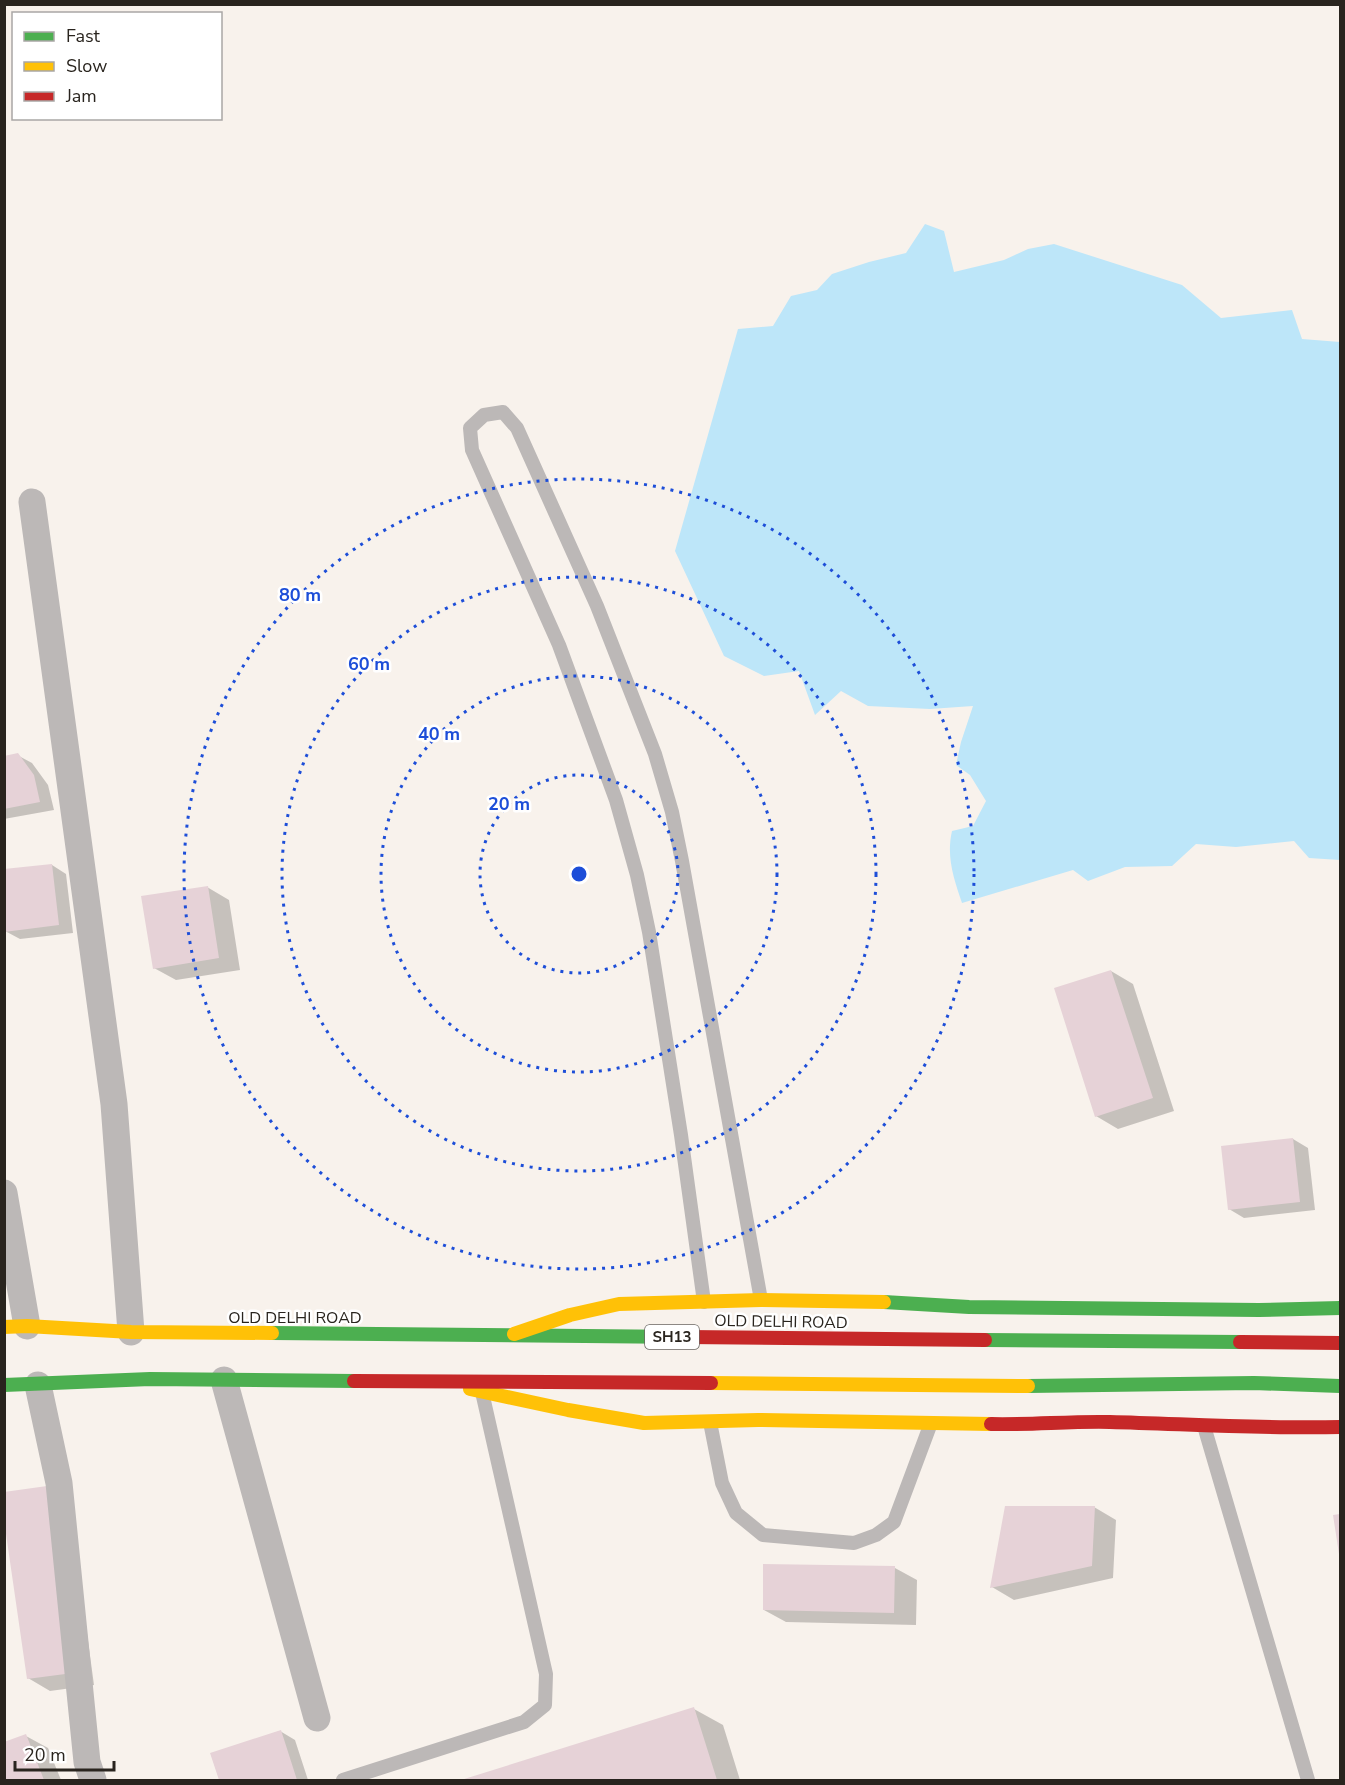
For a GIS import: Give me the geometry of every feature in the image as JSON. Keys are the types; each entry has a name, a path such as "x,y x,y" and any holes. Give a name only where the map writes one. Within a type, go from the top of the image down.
{"main road":[{"path":"513,1335 570,1315 619,1304 761,1300 869,1301 981,1307 1259,1310 1341,1308"},
{"name":"OLD DELHI ROAD","path":"16,1327 131,1332 1341,1343"},
{"path":"4,1385 150,1379 1079,1386 1254,1383 1341,1386"},
{"path":"430,1380 568,1410 644,1423 758,1420 1024,1425 1107,1422 1294,1428 1341,1427"}],"street":[{"path":"32,502 114,1104 131,1332"},
{"path":"4,1193 16,1327"},
{"path":"224,1380 316,1718"},
{"path":"38,1385 59,1483 87,1762 93,1780"}],"lane":[{"path":"704,1302 681,1135 649,932 637,875 616,800 559,645 472,450 470,428 484,415 503,412 518,428 597,606 655,754 672,812 682,861 761,1300"},
{"path":"343,1780 524,1722 545,1705 546,1674 482,1392"},
{"path":"710,1422 722,1483 736,1513 763,1535 854,1543 876,1535 894,1522 931,1423"},
{"path":"1204,1425 1308,1780"}],"water":[{"path":"925,224 944,231 954,272 1004,260 1028,249 1054,244 1182,285 1221,318 1292,310 1302,339 1340,342 1340,860 1309,858 1294,841 1236,847 1196,844 1172,866 1125,867 1088,881 1073,870 962,903 950,859 952,831 973,826 986,801 970,775 956,765 973,706 930,709 868,706 841,691 815,715 799,671 764,676 724,656 675,551 738,329 773,326 791,296 817,290 832,274 906,253"}],"building":[{"path":"18,753 34,775 40,802 4,809 4,756"},
{"path":"52,864 59,925 4,932 4,869"},
{"path":"208,886 219,958 153,969 141,896"},
{"path":"1111,970 1153,1098 1095,1117 1054,988"},
{"path":"1293,1138 1300,1202 1228,1210 1221,1146"},
{"path":"47,1486 73,1673 27,1679 4,1520 4,1492"},
{"path":"1005,1506 1095,1506 1092,1566 990,1588"},
{"path":"1340,1514 1340,1554 1339,1554 1333,1515"},
{"path":"763,1564 895,1566 894,1613 763,1610"},
{"path":"694,1707 717,1780 461,1780"},
{"path":"281,1730 297,1780 219,1780 210,1753"},
{"path":"26,1734 44,1780 4,1780 4,1742"}],"traffic: fast":[{"path":"884,1302 969,1307 1259,1310 1340,1308"},
{"path":"272,1333 687,1337"},
{"path":"985,1340 1240,1342"},
{"path":"4,1385 150,1379 354,1381"},
{"path":"1028,1386 1254,1383 1340,1386"}],"traffic: slow":[{"path":"514,1334 570,1315 619,1304 761,1300 884,1302"},
{"path":"4,1327 27,1326 131,1332 272,1333"},
{"path":"711,1383 1028,1386"},
{"path":"470,1389 568,1410 644,1423 758,1420 991,1424"}],"traffic: jam":[{"path":"687,1337 985,1340"},
{"path":"1240,1342 1340,1343"},
{"path":"354,1381 711,1383"},
{"path":"991,1424 1095,1422 1340,1427"}]}
